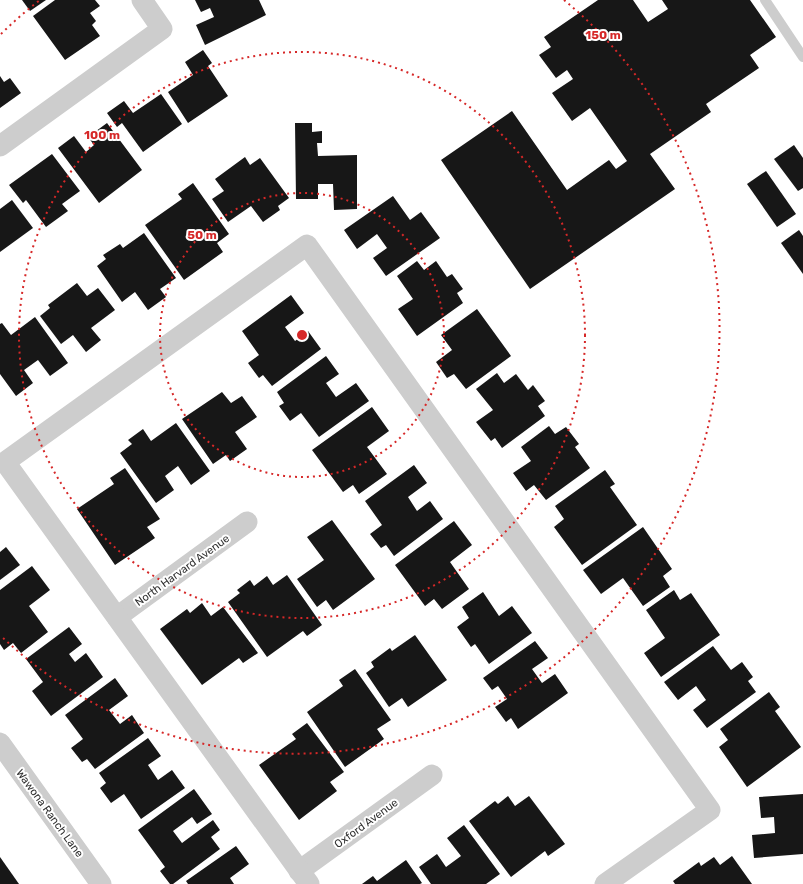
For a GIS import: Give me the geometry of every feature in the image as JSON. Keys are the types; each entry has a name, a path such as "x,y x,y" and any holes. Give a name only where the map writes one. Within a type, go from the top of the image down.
{"street":[{"path":"0,146 162,29 142,0"},
{"path":"304,877 5,462 307,245 710,810 606,884"},
{"name":"North Harvard Avenue","path":"117,617 248,522"},
{"name":"Wawona Ranch Lane","path":"0,743 101,884"},
{"name":"Oxford Avenue","path":"304,877 432,775"}],"lane":[{"path":"765,0 803,57"}],"building":[{"path":"22,0 46,0 30,11"},
{"path":"55,0 95,0 100,6 90,13 96,21 92,25 100,36 65,60 33,16"},
{"path":"195,0 259,0 266,15 205,45 196,25 214,17 210,8 201,12"},
{"path":"598,0 633,0 648,22 668,9 662,0 750,0 776,37 750,55 759,68 706,104 711,112 650,154 675,189 530,289 441,160 512,111 567,190 609,160 616,169 627,161 590,108 572,121 552,93 573,79 567,70 556,78 539,55 551,47 544,37"},
{"path":"203,50 212,63 208,66 228,96 188,123 168,92 193,75 185,62"},
{"path":"0,76 4,82 10,78 21,93 0,108"},
{"path":"161,94 182,124 143,152 122,123 117,127 107,113 124,101 133,113"},
{"path":"107,123 142,170 99,203 58,148 74,136 86,152 94,145 88,137"},
{"path":"295,123 312,123 312,132 322,131 322,143 317,143 318,156 357,155 357,209 334,210 333,184 318,184 318,199 296,199"},
{"path":"794,145 803,158 803,188 798,191 774,159"},
{"path":"52,154 80,191 62,204 68,211 46,227 26,200 23,203 9,185"},
{"path":"245,157 250,165 260,158 289,198 278,206 280,210 263,222 251,206 228,222 212,199 224,191 215,179"},
{"path":"766,171 796,214 777,227 747,184"},
{"path":"193,183 229,234 217,243 223,252 184,280 145,225 182,199 178,194"},
{"path":"393,196 410,220 421,212 440,238 386,276 373,258 387,248 377,234 357,249 344,230"},
{"path":"12,200 33,228 0,252 0,209"},
{"path":"799,230 803,236 803,274 781,243"},
{"path":"144,233 176,278 160,289 166,297 148,310 135,292 122,302 97,266 106,259 103,255 120,244 123,248"},
{"path":"417,261 424,270 436,261 447,277 452,274 463,289 457,293 463,303 417,336 398,309 413,299 397,276"},
{"path":"77,283 87,296 98,288 115,310 91,328 101,340 86,352 73,335 61,344 40,316 50,308 48,305"},
{"path":"291,295 304,313 285,327 295,341 308,331 321,349 272,386 263,375 259,378 248,363 259,355 242,331"},
{"path":"477,309 511,356 466,389 454,374 447,378 436,362 452,350 441,335"},
{"path":"35,317 68,363 50,376 38,360 24,370 33,383 16,396 0,374 0,324 2,323 11,335"},
{"path":"326,356 339,374 326,383 336,397 356,383 369,401 319,437 301,413 290,421 279,406 284,403 277,392"},
{"path":"497,373 504,383 516,374 528,390 533,385 545,401 538,406 545,416 502,448 495,438 491,441 476,422 493,410 476,389"},
{"path":"222,392 231,403 242,396 257,417 235,432 247,449 230,461 226,455 213,464 182,419"},
{"path":"372,407 389,431 367,447 387,474 359,494 353,485 343,492 312,450"},
{"path":"176,423 210,471 191,485 178,466 165,476 174,490 156,503 120,453 132,444 128,440 143,429 151,441"},
{"path":"549,426 555,434 566,427 579,444 575,447 590,468 546,500 534,485 526,491 513,473 531,461 521,447"},
{"path":"414,465 427,483 408,497 417,511 430,501 443,519 394,556 386,545 381,548 370,534 382,525 365,501"},
{"path":"125,468 160,519 147,527 155,538 115,565 77,509 114,484 110,478"},
{"path":"605,470 615,484 610,487 637,525 582,565 554,527 564,519 555,506"},
{"path":"332,520 375,579 333,610 326,600 317,607 297,579 324,560 307,537"},
{"path":"454,521 472,545 450,562 469,589 442,609 434,599 425,606 395,565"},
{"path":"643,527 672,569 663,576 670,587 643,606 623,578 601,594 583,570"},
{"path":"6,547 20,565 0,580 0,552"},
{"path":"32,566 50,590 29,606 48,632 21,653 13,643 4,650 0,644 0,590"},
{"path":"287,575 322,625 307,636 303,631 267,657 228,602 240,593 237,590 250,580 254,586 267,576 273,585"},
{"path":"674,590 680,600 691,593 720,635 661,677 644,653 665,638 646,610"},
{"path":"483,592 499,616 512,606 532,633 489,664 475,644 471,647 457,627 469,618 462,607"},
{"path":"202,603 211,616 223,607 258,653 243,663 239,658 202,685 160,629 187,609 190,613"},
{"path":"69,627 82,644 69,654 75,662 86,653 103,677 51,716 32,691 43,682 26,659"},
{"path":"415,635 447,680 408,707 402,698 389,707 366,673 374,667 371,662 390,648 392,651"},
{"path":"535,641 548,658 532,669 542,683 555,674 568,693 518,729 511,718 506,722 495,707 507,699 498,686 492,690 483,678"},
{"path":"713,646 731,670 742,662 753,677 748,681 756,692 707,728 693,710 706,700 696,686 678,700 664,682"},
{"path":"355,669 391,720 377,729 384,739 345,767 307,712 343,686 339,680"},
{"path":"115,678 128,696 109,710 120,724 132,715 144,733 95,769 87,759 82,762 71,748 83,739 65,715"},
{"path":"769,692 780,707 775,711 801,747 747,787 719,747 728,740 720,729"},
{"path":"307,723 344,772 330,782 337,791 299,820 259,765 296,739 292,734"},
{"path":"148,738 161,756 148,765 158,780 172,770 185,788 141,819 124,794 111,803 100,788 106,783 99,773"},
{"path":"194,789 212,814 197,824 192,817 173,831 182,843 213,820 220,830 211,837 220,849 173,884 170,884 160,871 165,867 138,830"},
{"path":"803,794 803,854 754,858 752,835 775,833 774,817 761,818 759,797"},
{"path":"508,796 515,806 529,796 565,844 548,856 545,851 511,877 469,821 495,801 498,804"},
{"path":"464,825 500,874 486,884 431,884 419,867 437,854 446,867 461,856 447,838"},
{"path":"236,846 249,864 230,878 234,884 188,884 186,881"},
{"path":"732,856 752,884 675,884 673,881 699,862 701,866 714,857 720,865"},
{"path":"0,857 19,884 0,884"},
{"path":"406,860 422,883 362,884 373,876 377,881"}]}
